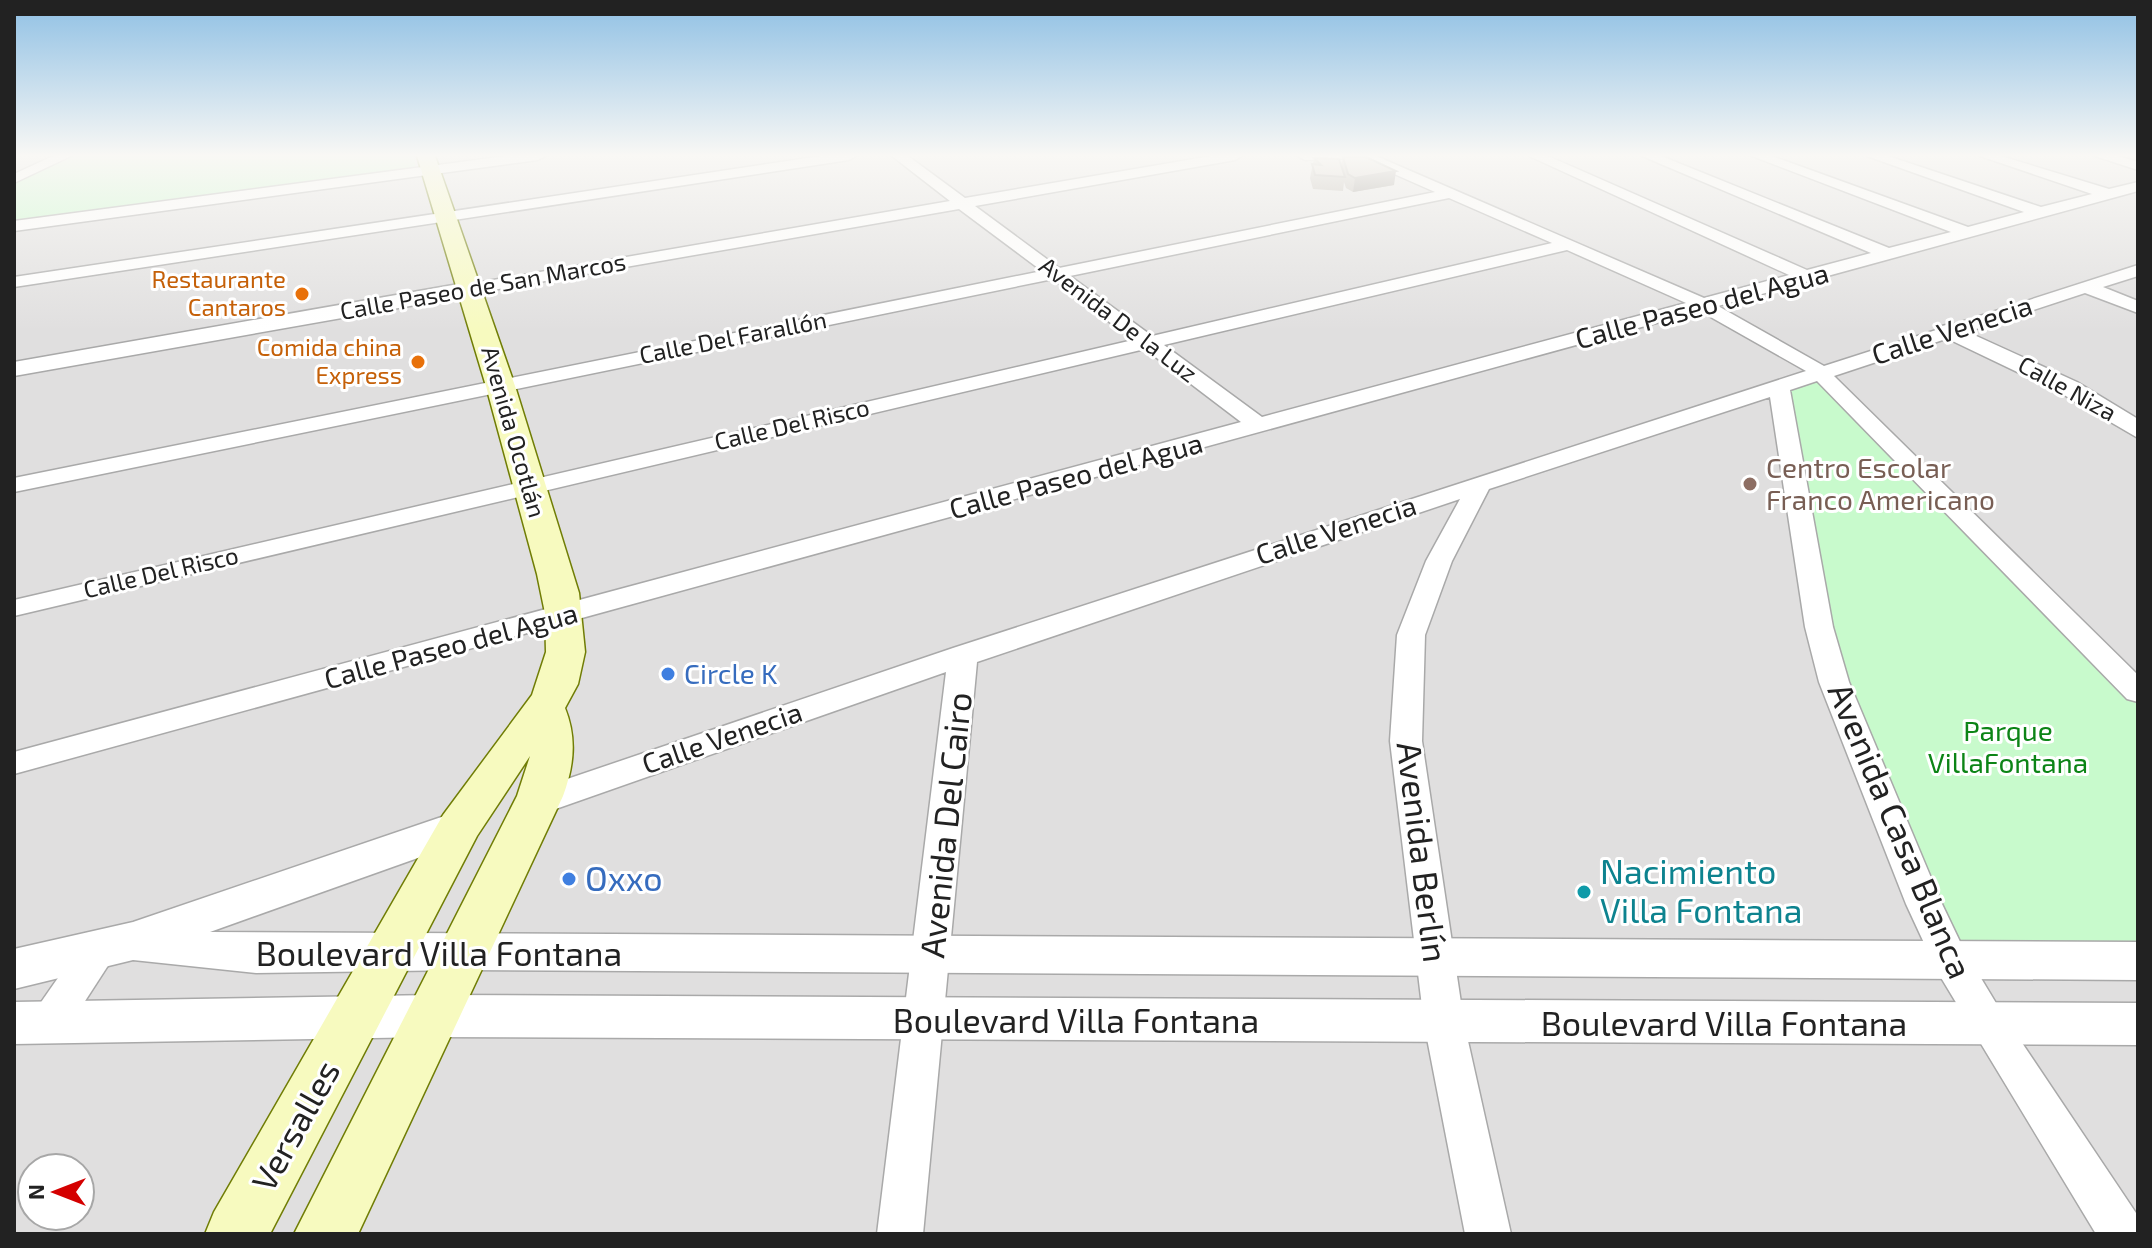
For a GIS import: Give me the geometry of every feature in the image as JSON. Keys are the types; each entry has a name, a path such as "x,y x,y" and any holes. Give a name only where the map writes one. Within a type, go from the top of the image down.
{"main road":[{"name":"Avenida Ocotlán","path":"393,951 459,827 509,752 546,710 562,672 567,639 565,615 530,486 470,289 444,217"},
{"path":"325,1234 538,802 551,771 555,745 546,710"},
{"name":"Versalles","path":"236,1234 393,951"}],"street":[{"path":"14,226 91,214"},
{"path":"14,282 462,214"},
{"name":"Calle Paseo de San Marcos","path":"14,369 909,214"},
{"name":"Avenida De la Luz","path":"976,214 1260,426"},
{"name":"Calle Del Farallón","path":"14,485 1350,214"},
{"path":"1469,214 1667,298 1701,307"},
{"path":"1502,214 1685,295 1701,307 1820,372 2138,692"},
{"path":"1666,214 1807,277"},
{"path":"1791,214 1888,254"},
{"path":"1918,214 1967,232"},
{"name":"Calle Paseo del Agua","path":"14,763 2037,214"},
{"name":"Calle Del Risco","path":"14,608 1571,244"},
{"name":"Calle Venecia","path":"538,802 963,654 1482,481 1779,388 2138,270"},
{"path":"2086,287 2138,307"},
{"name":"Calle Niza","path":"1950,331 2068,387 2135,427"},
{"name":"Avenida Casa Blanca","path":"1779,388 1819,627 1834,682 1950,960 1988,1025 2123,1234"},
{"name":"Avenida Berlín","path":"1482,481 1439,561 1411,635 1406,741 1444,1023 1488,1234"},
{"name":"Avenida Del Cairo","path":"900,1234 926,1020 963,654"},
{"path":"14,969 115,945 459,827"},
{"path":"32,1021 115,945"},
{"name":"Boulevard Villa Fontana","path":"115,945 240,955 464,951 2138,961"},
{"name":"Boulevard Villa Fontana","path":"32,1021 433,1016 2138,1024"}],"shaded area":[{"path":"14,214 2138,214 2138,1234 14,1234"}],"green space":[{"path":"14,214 89,214 14,224"},
{"name":"Parque VillaFontana","path":"1825,371 2138,693 2138,958 1954,957 1834,663 1787,384"}],"place":[{"name":"Restaurante Cantaros","path":"302,294"},
{"name":"Comida china Express","path":"418,362"},
{"name":"Centro Escolar Franco Americano","path":"1750,484"},
{"name":"Circle K","path":"668,674"},
{"name":"Oxxo","path":"569,879"},
{"name":"Nacimiento Villa Fontana","path":"1584,892"}]}
